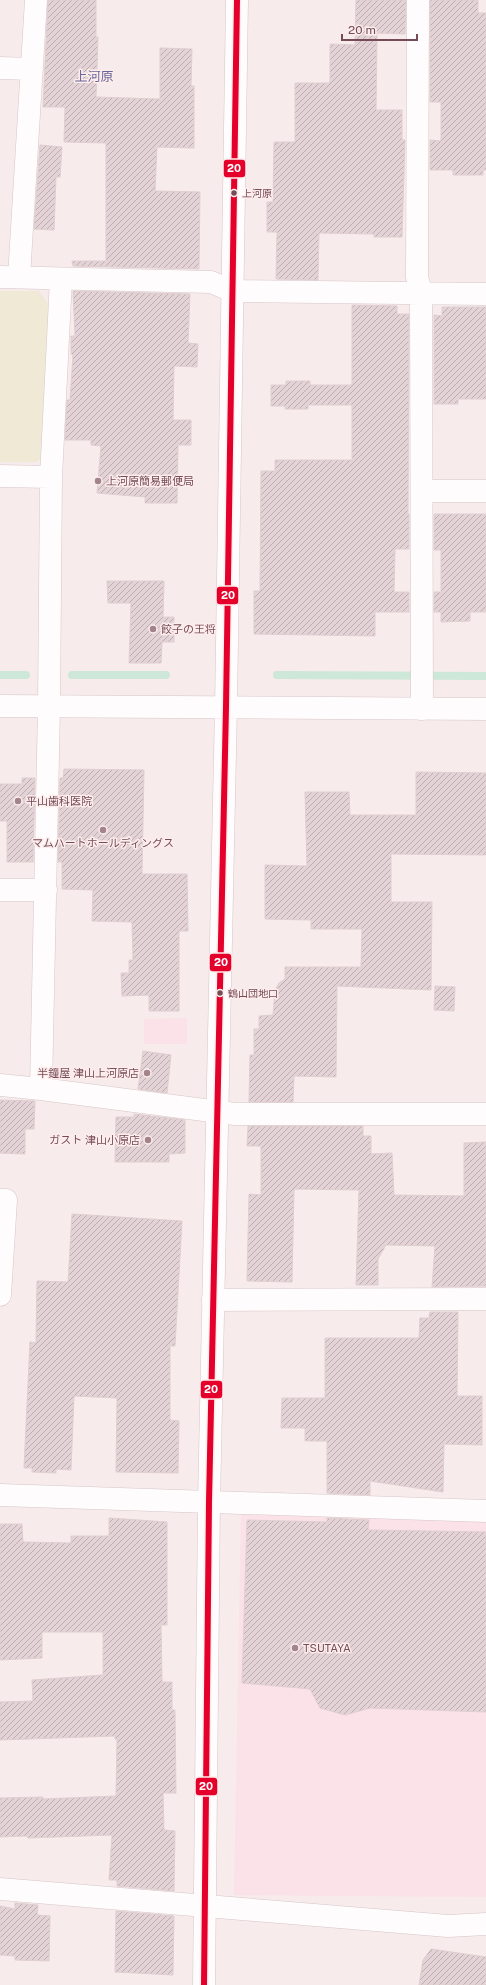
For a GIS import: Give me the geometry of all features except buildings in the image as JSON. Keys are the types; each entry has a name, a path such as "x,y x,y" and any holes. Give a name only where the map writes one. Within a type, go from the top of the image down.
{"street":[{"path":"36,0 32,69 9,277 211,282 232,291 486,294"},
{"path":"204,1985 209,1502 216,1112 226,707 237,0"},
{"path":"418,0 416,277 421,293 422,709"},
{"path":"0,68 32,69"},
{"path":"41,1089 49,707 50,477 61,279"},
{"path":"0,476 50,477"},
{"path":"422,491 486,491"},
{"path":"0,706 486,709"},
{"path":"0,890 46,890"},
{"path":"0,1086 41,1089 235,1114 486,1114"},
{"path":"0,1200 6,1200 0,1295"},
{"path":"213,1300 486,1299"},
{"path":"0,1495 486,1511"},
{"path":"0,1889 448,1926 486,1924"}],"shaded area":[{"path":"0,291 39,291 51,308 43,455 37,462 0,462"},
{"path":"187,1018 187,1044 144,1044 144,1019"},
{"path":"241,1514 486,1521 486,1897 234,1895"}],"waterway":[{"path":"0,675 26,675"},
{"path":"72,675 166,675"},
{"path":"277,675 486,676"}],"transit line":[{"name":"20","path":"204,1985 209,1502 226,707 237,0"}],"place":[{"name":"上河原","path":"234,193"},
{"name":"上河原簡易郵便局","path":"98,481"},
{"name":"餃子の王将","path":"153,629"},
{"name":"平山歯科医院","path":"18,801"},
{"name":"マムハートホールディングス","path":"103,830"},
{"name":"鶴山団地口","path":"220,993"},
{"name":"半鐘屋 津山上河原店","path":"147,1073"},
{"name":"ガスト 津山小原店","path":"148,1140"},
{"name":"TSUTAYA","path":"295,1648"}],"district":[{"name":"上河原","path":"94,76"}]}
